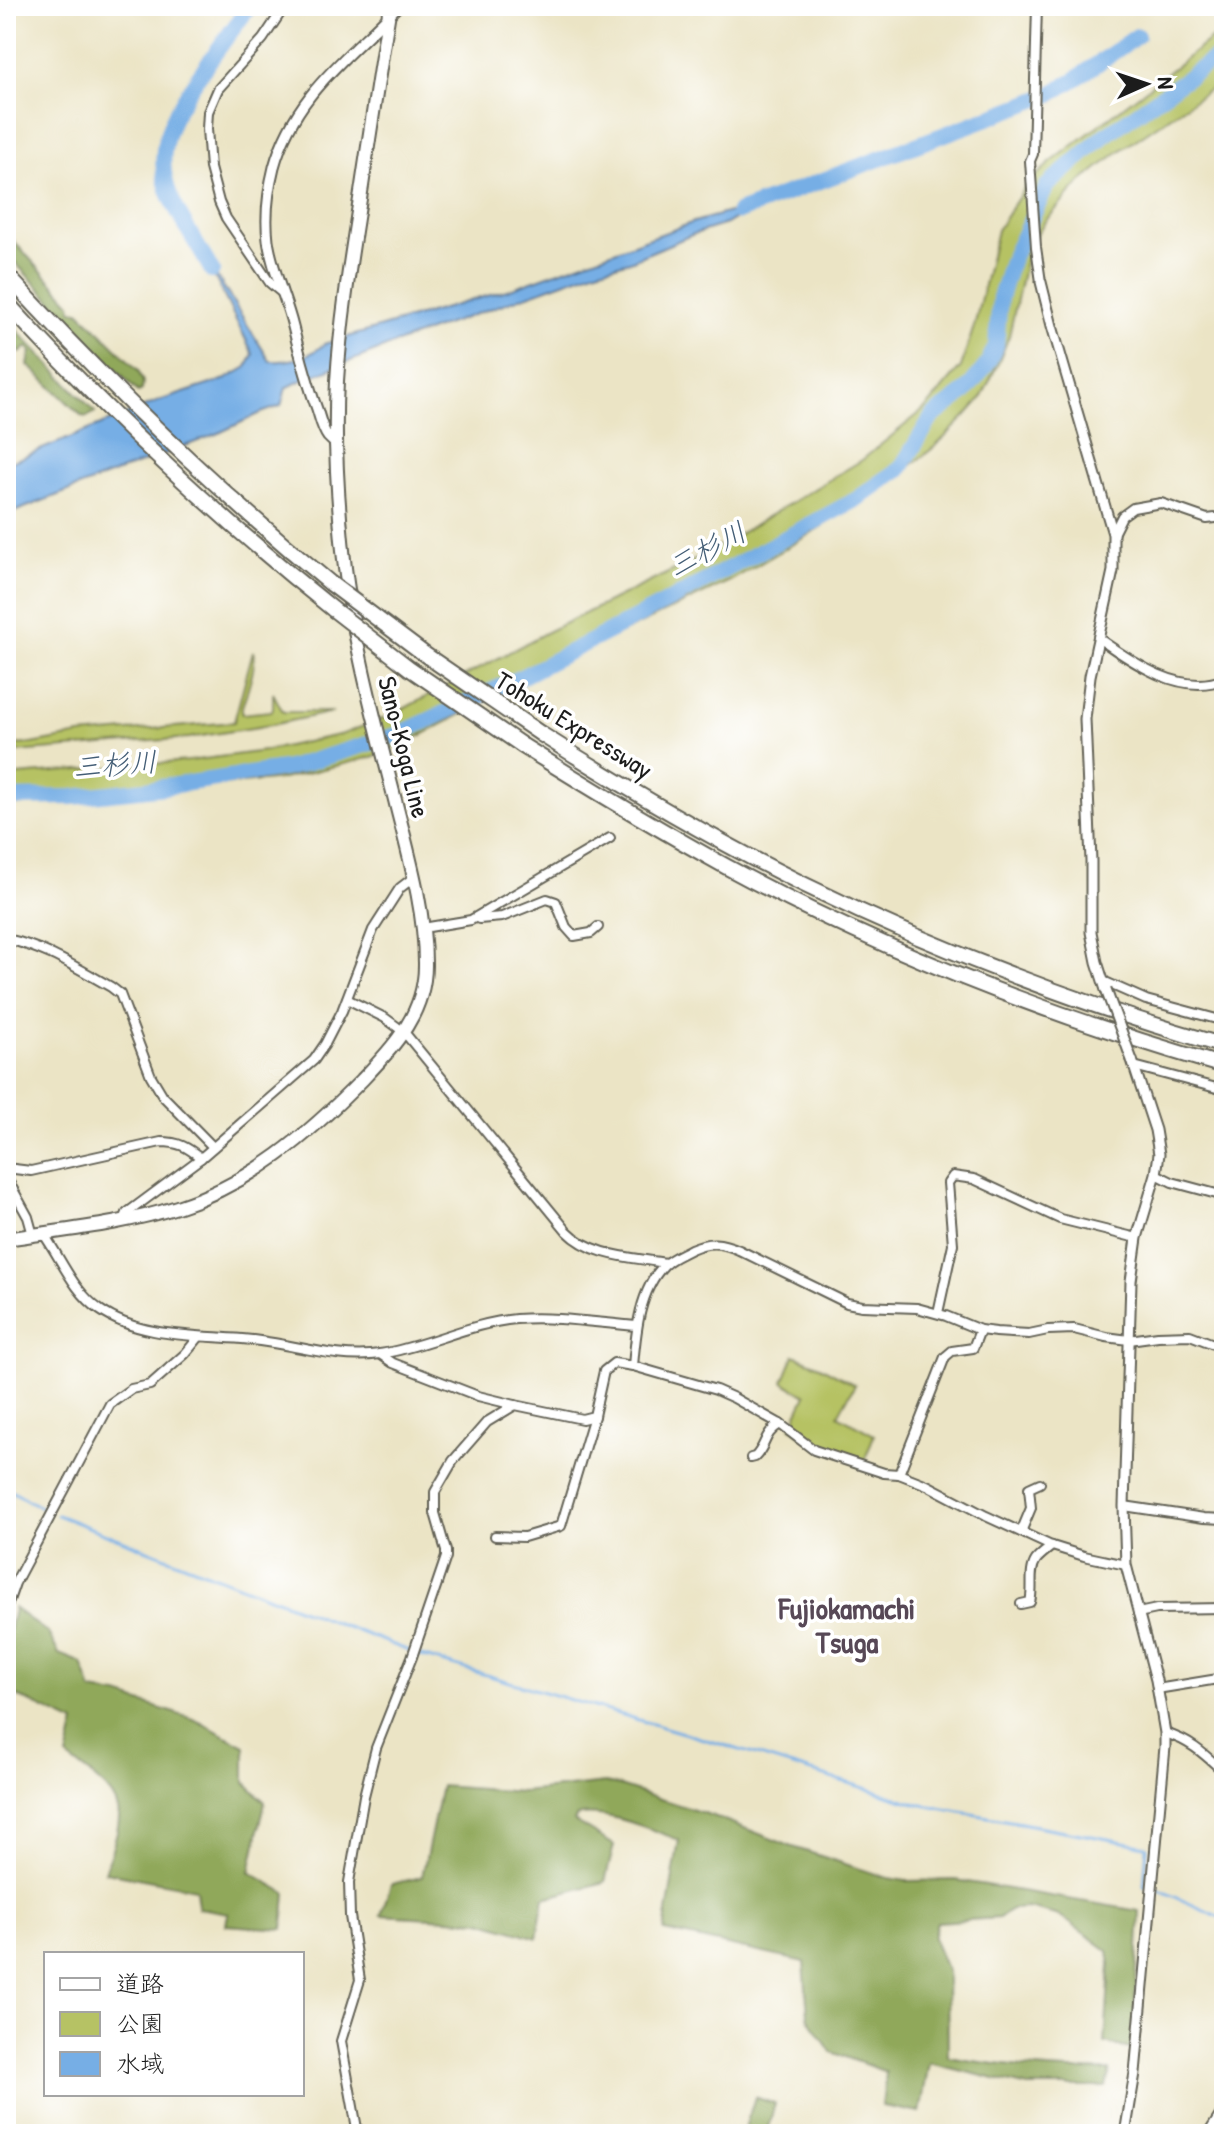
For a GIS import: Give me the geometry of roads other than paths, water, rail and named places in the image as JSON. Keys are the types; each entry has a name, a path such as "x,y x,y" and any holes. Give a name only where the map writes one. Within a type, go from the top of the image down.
{"highway":[{"name":"Tohoku Expressway","path":"6,274 126,399 243,509 330,583 427,656 541,734 738,851 861,912 1051,990 1224,1046"},
{"name":"Tohoku Expressway","path":"6,302 174,473 275,563 409,668 523,746 728,868 855,930 1045,1008 1224,1066"}],"main road":[{"name":"Sano-Koga Line","path":"6,1239 124,1221 166,1211 196,1201 237,1181 271,1161 317,1125 380,1061 404,1032 418,1004 424,981 423,928 358,649 342,542 337,445 343,305 389,11"}],"street":[{"path":"282,294 270,283 226,218 210,168 207,129 208,112 218,89 263,39 285,6"},
{"path":"337,445 328,437 307,380 282,294 269,243 270,185 279,150 305,100 389,11 398,6"},
{"path":"1037,6 1033,154 1030,161 1041,282 1113,534 1113,571 1086,703 1091,932 1104,986 1133,1063 1158,1141 1159,1154 1137,1238 1131,1281 1124,1506 1126,1565 1165,1733 1135,2073 1125,2134"},
{"path":"1113,534 1122,516 1133,508 1161,503 1207,519 1224,517"},
{"path":"1098,638 1128,659 1172,680 1200,684 1224,679"},
{"path":"471,920 610,838"},
{"path":"124,1221 127,1213 141,1201 201,1158 314,1060 347,999 373,930 400,888 413,878"},
{"path":"423,928 502,917 547,899 556,902 566,927 574,936 591,933 598,927"},
{"path":"6,939 52,954 120,994 151,1076 163,1096 213,1147"},
{"path":"1104,986 1224,1021"},
{"path":"347,999 385,1018 404,1032 580,1243 600,1251 666,1263"},
{"path":"1133,1063 1224,1090"},
{"path":"6,1168 31,1171 161,1142 185,1145 201,1158"},
{"path":"1156,1174 1172,1182 1224,1196"},
{"path":"938,1313 953,1244 948,1183 953,1176 974,1179 1060,1219 1137,1238"},
{"path":"6,1177 38,1234 83,1296 102,1312 128,1324 161,1332 260,1341 333,1353 380,1354 514,1319 637,1326"},
{"path":"633,1366 637,1326 655,1277 666,1263 708,1242 725,1244 847,1303 917,1308 980,1330 1029,1334 1074,1329 1129,1340 1190,1335 1224,1348"},
{"path":"899,1474 945,1357 952,1351 973,1348 980,1330"},
{"path":"6,1609 15,1583 110,1404 131,1389 150,1385 199,1337"},
{"path":"380,1354 393,1363 478,1396 582,1419 594,1416"},
{"path":"495,1536 524,1537 561,1526 604,1371 614,1363 716,1390 780,1424 814,1450 927,1485 1052,1546 1126,1565"},
{"path":"358,2134 341,2041 360,1980 350,1916 349,1882 364,1796 376,1748 412,1657 446,1557 435,1513 435,1492 453,1461 487,1422 515,1405"},
{"path":"751,1458 761,1452 770,1430 780,1424"},
{"path":"1021,1532 1031,1508 1029,1488 1040,1483"},
{"path":"1124,1506 1224,1519"},
{"path":"1021,1604 1030,1602 1032,1571 1036,1560 1052,1546"},
{"path":"1138,1613 1157,1609 1224,1608"},
{"path":"1157,1689 1224,1678"},
{"path":"1165,1733 1193,1745 1224,1772"},
{"path":"1208,2134 1224,2109"}],"water":[{"path":"758,204 726,224 302,380 286,388 281,406 6,515 6,464 159,401 226,379 247,367 253,354 203,254 270,361 284,361 305,356 324,344 507,290 694,222"}],"waterway":[{"path":"212,271 170,195 163,160 165,143 186,95 250,6"},
{"path":"738,212 1049,95 1137,36"},
{"name":"三杉川","path":"6,798 73,797 289,768 397,735 519,678 857,499 901,468 932,417 965,392 986,366 996,346 1000,298 1011,261 1047,186 1104,136 1224,52"},
{"path":"6,1488 49,1512"},
{"path":"57,1515 409,1651"},
{"path":"418,1655 917,1804 1146,1846 1144,1886 1224,1919"}],"district":[{"name":"Fujiokamachi Tsuga","path":"847,1626"}]}
